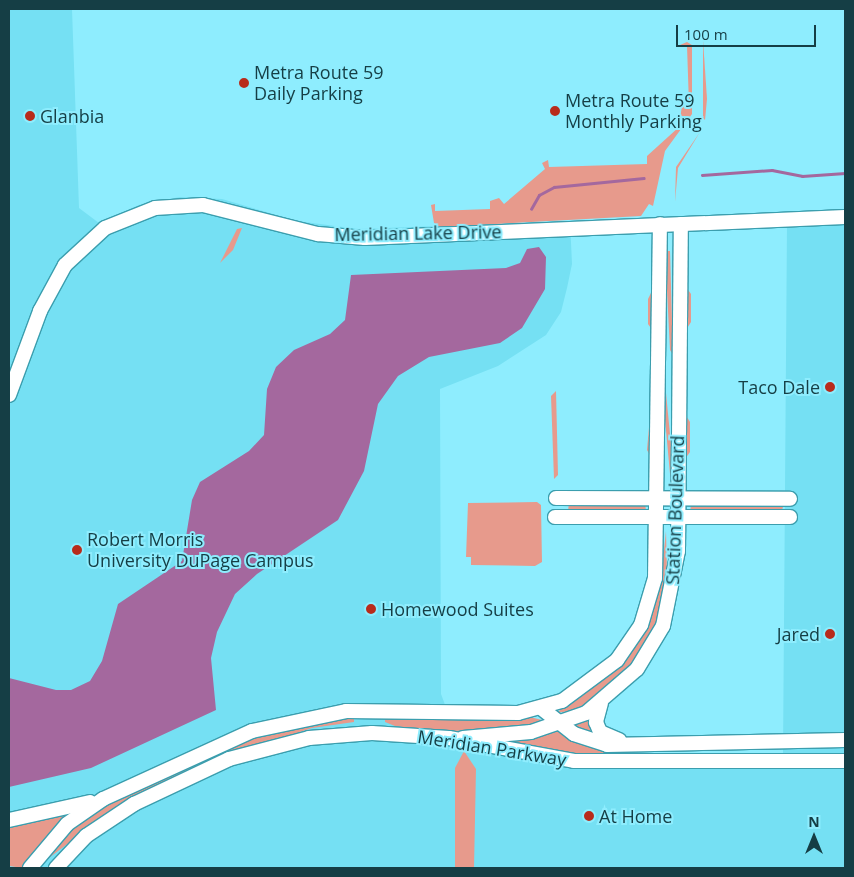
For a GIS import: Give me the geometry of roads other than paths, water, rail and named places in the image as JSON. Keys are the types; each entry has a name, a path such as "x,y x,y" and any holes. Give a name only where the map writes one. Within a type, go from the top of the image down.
{"street":[{"name":"Meridian Lake Drive","path":"9,395 46,296 64,265 105,228 155,208 203,205 318,234 364,238 845,217"},
{"name":"Station Boulevard","path":"541,708 601,676 630,642 648,606 655,578 659,498 660,224"},
{"name":"Station Boulevard","path":"449,738 531,732 562,724 601,703 637,669 663,626 675,581 678,517 681,224"},
{"path":"556,498 790,499"},
{"path":"555,517 790,518"},
{"name":"Meridian Parkway","path":"601,703 596,722 600,732 632,743"},
{"name":"Meridian Parkway","path":"30,868 67,824 103,799 222,743 300,717 372,709 502,714 541,708 585,740 632,743 845,740"},
{"name":"Meridian Parkway","path":"56,868 86,836 114,815 247,753 337,735 449,738 574,761 845,760"},
{"name":"Meridian Parkway","path":"9,820 103,799"}],"waterway":[{"path":"702,175 772,170 802,176 845,173"},
{"path":"531,209 539,195 554,187 644,178"}],"place":[{"name":"Metra Route 59 Daily Parking","path":"244,83"},
{"name":"Metra Route 59 Monthly Parking","path":"555,111"},
{"name":"Glanbia","path":"30,116"},
{"name":"Taco Dale","path":"830,387"},
{"name":"Robert Morris University DuPage Campus","path":"77,550"},
{"name":"Homewood Suites","path":"371,609"},
{"name":"Jared","path":"830,634"},
{"name":"At Home","path":"589,816"}]}
